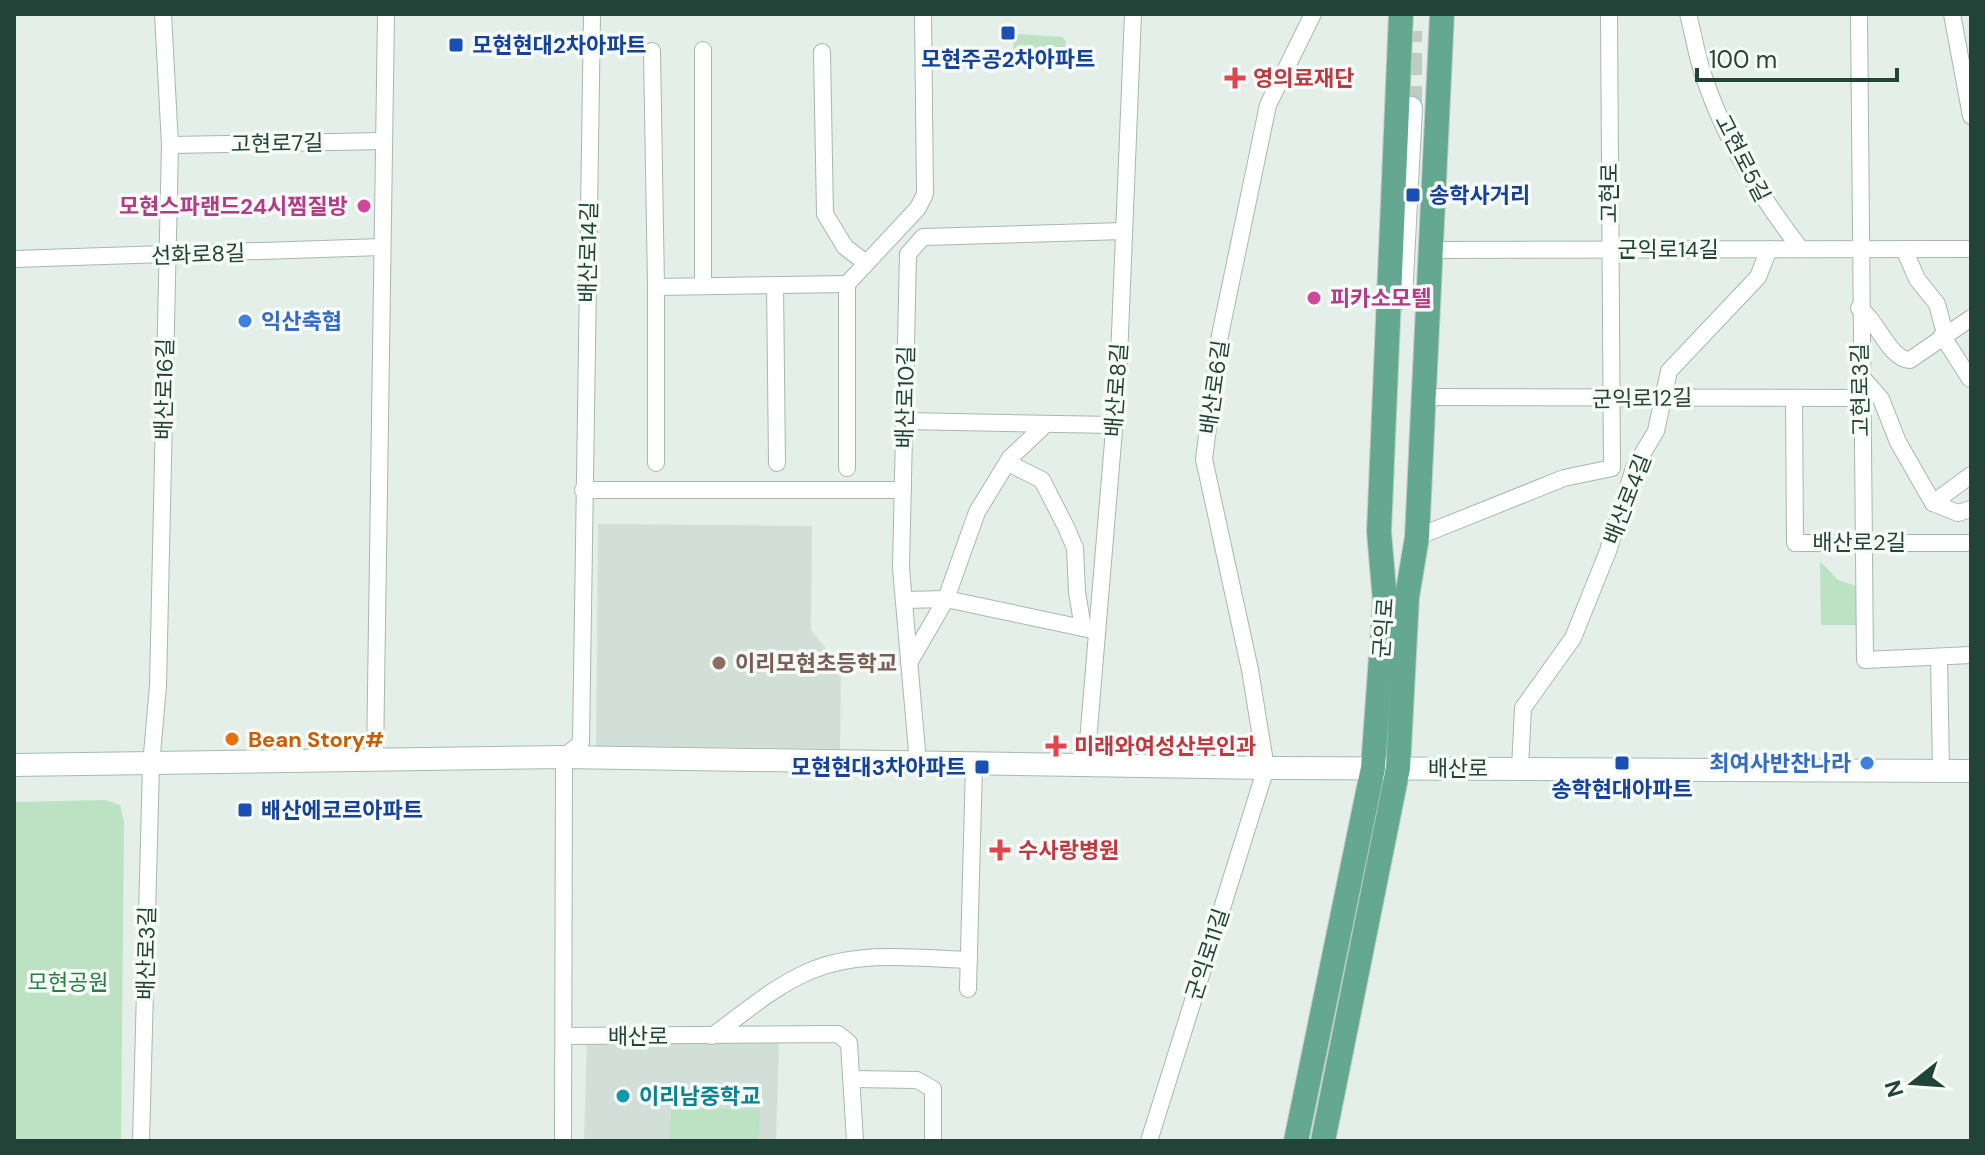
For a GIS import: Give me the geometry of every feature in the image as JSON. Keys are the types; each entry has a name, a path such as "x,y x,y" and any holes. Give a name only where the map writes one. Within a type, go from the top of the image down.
{"main road":[{"path":"1396,599 1417,537 1433,250 1419,104 1401,14"},
{"path":"1396,599 1379,532 1419,104 1442,14"},
{"name":"군익로","path":"1296,1141 1373,768 1396,599"},
{"name":"군익로","path":"1323,1141 1398,768 1396,599"}],"street":[{"name":"배산로16길","path":"151,765 158,686 170,145 163,14"},
{"path":"375,759 386,14"},
{"name":"배산로14길","path":"564,757 581,743 592,14"},
{"path":"847,468 847,284 918,208 925,194 923,14"},
{"name":"배산로8길","path":"1086,765 1090,630 1114,425 1133,14"},
{"name":"배산로6길","path":"1266,768 1250,670 1204,459 1220,335 1268,105 1313,14"},
{"name":"고현로","path":"1417,537 1564,478 1612,468 1609,14"},
{"name":"고현로5길","path":"1688,14 1705,80 1736,149 1769,208 1800,248"},
{"name":"고현로3길","path":"1859,14 1859,308 1865,660 1971,655"},
{"path":"1952,14 1971,116"},
{"path":"703,50 703,286"},
{"path":"652,51 656,463"},
{"path":"822,52 825,214 845,247 866,263"},
{"name":"고현로7길","path":"170,145 384,141"},
{"name":"배산로10길","path":"918,763 904,600 908,254 923,237 1124,231"},
{"name":"선화로8길","path":"14,259 382,247"},
{"name":"배산로4길","path":"1520,768 1523,708 1573,638 1608,551 1634,468 1656,431 1669,371 1758,277 1769,249"},
{"path":"1904,249 1917,279 1937,304 1945,333 1970,379"},
{"name":"군익로14길","path":"1433,250 1971,249"},
{"path":"656,287 847,284"},
{"path":"775,285 777,463"},
{"path":"1859,308 1873,317 1891,350 1903,360 1910,360 1971,318"},
{"path":"1860,375 1881,399 1898,442 1933,503 1958,513 1971,509"},
{"name":"군익로12길","path":"1424,397 1861,398"},
{"name":"배산로2길","path":"1794,398 1795,543 1971,543"},
{"path":"904,421 1114,425"},
{"path":"909,663 946,599 977,512 1008,463 1046,424"},
{"path":"1008,463 1042,480 1071,537 1075,548 1077,592 1090,630"},
{"path":"1933,503 1971,475"},
{"path":"583,490 903,490"},
{"path":"904,600 946,599 1090,630"},
{"path":"1939,658 1941,771"},
{"path":"563,1141 564,757"},
{"name":"배산로","path":"14,765 564,757 1266,768 1971,771"},
{"name":"배산로3길","path":"141,1141 151,765"},
{"path":"968,989 974,765"},
{"name":"군익로11길","path":"1149,1141 1266,768"},
{"path":"712,1036 783,985 821,967 866,958 969,960"},
{"path":"712,1036 838,1034 849,1043 854,1079 855,1141"},
{"name":"배산로","path":"564,1036 712,1036"},
{"path":"854,1079 917,1080 933,1089 933,1141"}],"shaded area":[{"path":"598,524 812,526 811,630 841,667 840,749 596,746"},
{"path":"587,1039 779,1040 776,1141 584,1141"}],"green space":[{"path":"1018,34 1062,37 1066,41 1064,65 1014,65 1013,37"},
{"path":"1820,561 1838,580 1856,586 1856,625 1821,625"},
{"name":"모현공원","path":"105,800 120,805 124,822 121,1141 14,1141 14,802"},
{"path":"671,1107 760,1109 759,1141 670,1141"}],"tunnel":[{"path":"1411,31 1411,108"}],"place":[{"name":"모현주공2차아파트","path":"1008,33"},
{"name":"모현현대2차아파트","path":"456,45"},
{"name":"영의료재단","path":"1235,78"},
{"name":"송학사거리","path":"1413,195"},
{"name":"모현스파랜드24시찜질방","path":"364,206"},
{"name":"피카소모텔","path":"1314,298"},
{"name":"익산축협","path":"245,321"},
{"name":"이리모현초등학교","path":"719,663"},
{"name":"Bean Story#","path":"232,739"},
{"name":"미래와여성산부인과","path":"1056,746"},
{"name":"송학현대아파트","path":"1622,763"},
{"name":"최여사반찬나라","path":"1867,763"},
{"name":"모현현대3차아파트","path":"982,767"},
{"name":"배산에코르아파트","path":"245,810"},
{"name":"수사랑병원","path":"1000,850"},
{"name":"이리남중학교","path":"623,1096"}]}
